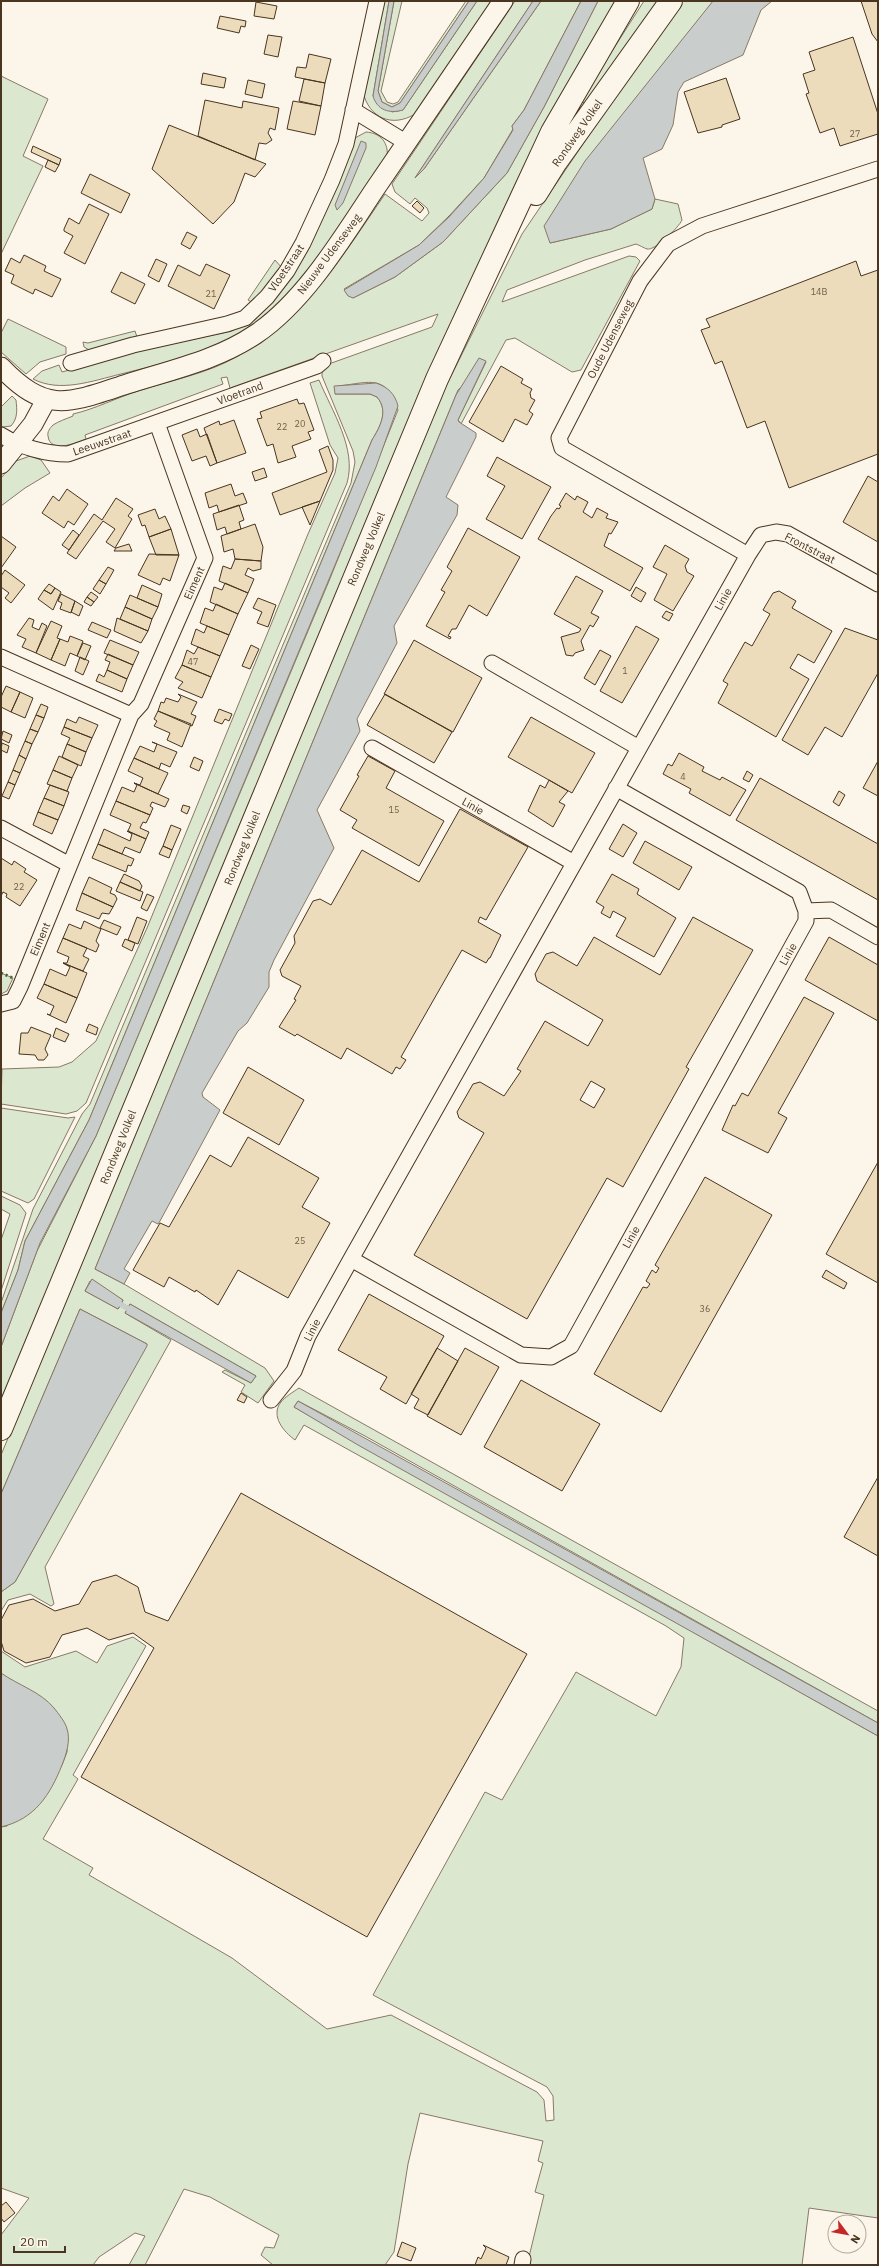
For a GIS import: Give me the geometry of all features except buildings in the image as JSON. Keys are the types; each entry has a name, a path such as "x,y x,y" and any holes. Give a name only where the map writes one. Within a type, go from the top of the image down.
{"main road":[{"name":"Rondweg Volkel","path":"1,1429 437,379 552,132 628,1"},
{"name":"Rondweg Volkel","path":"489,269 556,162 671,1"}],"street":[{"name":"Vloetstraat","path":"71,363 133,345 227,324 245,318 267,296 279,281 303,243 335,173 346,144 378,1"},
{"name":"Nieuwe Udenseweg","path":"46,400 59,401 94,395 220,354 257,333 295,299 328,259 503,1"},
{"path":"353,110 407,143"},
{"name":"Oude Udenseweg","path":"748,555 562,448 559,438 640,281 668,244 702,226 878,169"},
{"name":"Vloetrand","path":"157,423 317,366 323,361"},
{"path":"1,367 28,392 46,400 34,424 1,464"},
{"name":"Leeuwstraat","path":"1,435 18,444 55,454 68,454 157,423"},
{"name":"Eiment","path":"1,1004 12,1001 20,987 62,887 68,864 131,715 141,704 205,558 157,423"},
{"name":"Frontstraat","path":"748,555 761,535 776,532 788,534 878,584"},
{"name":"Linie","path":"271,1400 294,1370 308,1336 748,555"},
{"path":"1,657 131,715"},
{"path":"492,662 639,748"},
{"name":"Linie","path":"372,748 574,863"},
{"path":"616,788 799,892 806,910 831,910 878,937"},
{"path":"1,828 68,864"},
{"name":"Linie","path":"351,1259 521,1355 550,1356 571,1346 806,921 806,910"}],"green space":[{"path":"381,1 389,1 373,96 392,112 403,110 477,1 491,1 415,114 398,120 390,120 376,114 370,108 363,92"},
{"path":"394,1 402,1 381,91 387,102 393,104 398,102 466,1 469,1 400,103 392,107 382,102 378,91"},
{"path":"515,1 533,1 415,178 424,169 541,1 581,1 524,110 512,126 513,129 484,178 449,216 419,245 344,289 353,298 395,277 443,242 507,173 544,107 598,1 623,1 493,235 426,379 1,1404 1,1347 37,1251 96,1136 329,581 398,410 388,390 376,383 369,382 339,386 335,394 370,394 377,397 381,402 383,413 382,419 89,1120 25,1241 18,1270 1,1313 1,1303 33,1209 82,1114 90,1104 351,483 355,462 353,451 322,376 322,370 326,365 432,327 438,314 230,388 227,377 221,378 223,384 85,435 86,439 70,445 53,445 48,436 48,432 53,425 73,416 73,414 138,391 214,368 238,356 262,341 303,305 321,284 354,240 385,194 422,221 429,213 427,208 415,198 410,204 395,192 392,184"},
{"path":"644,1 664,1 587,104 580,101"},
{"path":"680,1 720,1 550,243 611,229 652,209 655,199 678,204 682,220 661,243 651,249 647,249 636,244 585,260 507,290 502,302 629,256 636,257 640,261 581,370 572,372 515,338 506,340 461,424 458,420 486,362 458,390 95,1269 124,1284 265,1368 274,1381 258,1403 241,1392 245,1385 222,1372 225,1370 251,1383 256,1376 130,1304 129,1307 122,1303 123,1300 90,1281 85,1291 118,1309 120,1306 127,1310 125,1313 171,1340 45,1567 54,1604 51,1606 30,1594 8,1600 1,1611 1,1592 15,1582 147,1344 80,1309 1,1494 1,1455 445,388 522,234"},
{"path":"1,76 48,99 23,156 43,166 1,254"},
{"path":"366,132 376,134 383,140 387,148 387,158 324,251 287,296 268,315 249,329 234,337 203,350 154,366 99,380 76,384 54,385 33,379 42,371 59,365 62,372 147,349 232,331 261,312 355,138"},
{"path":"275,260 282,268 253,303 248,300"},
{"path":"8,319 66,347 66,354 40,362 26,374 1,352 1,333"},
{"path":"135,331 137,337 91,351 84,347 83,342 88,343"},
{"path":"319,380 342,430 346,444 349,457 347,483 86,1103 77,1111 66,1114 1,1104 2,1069 59,1067 72,1062 96,1041 147,928 308,534 335,473 338,458 330,445 310,383"},
{"path":"12,396 16,400 16,417 11,426 3,427 1,425 1,407"},
{"path":"30,456 41,460 50,473 25,488 1,506 1,478 16,461"},
{"path":"1,973 13,978 7,991 1,994"},
{"path":"1,1108 68,1118 75,1117 34,1199 28,1203 1,1191"},
{"path":"1,1196 20,1205 26,1213 1,1291 1,1240 10,1214 1,1209"},
{"path":"299,1388 878,1711 878,1723 365,1436 298,1401 294,1407 878,1736 878,2218 867,2216 867,2214 850,2214 809,2208 802,2265 527,2265 544,2195 535,2192 543,2163 538,2161 543,2141 420,2113 408,2164 394,2252 385,2265 273,2265 261,2255 265,2247 274,2248 279,2235 210,2197 184,2189 145,2265 129,2265 145,2236 135,2233 99,2257 93,2265 1,2265 1,2235 29,2198 1,2188 1,1827 7,1826 62,1765 67,1752 67,1742 1,1673 1,1651 25,1667 76,1651 97,1663 107,1646 133,1637 146,1646 73,1775 78,1779 43,1839 93,1868 89,1875 232,1958 327,2029 391,2015 537,2092 544,2100 546,2121 554,2120 553,2096 547,2087 373,1995 485,1792 502,1800 576,1672 656,1716 681,1667 684,1638 666,1626 304,1425 295,1440 283,1428 277,1413 278,1407 287,1396"}],"shaded area":[{"path":"389,1 394,1 378,91 382,102 392,107 400,103 469,1 477,1 403,110 398,111 384,110 377,105 373,96"},
{"path":"533,1 541,1 424,169 415,178"},
{"path":"581,1 598,1 544,107 507,173 443,242 395,277 353,298 348,296 344,290 419,245 449,217 484,178 513,130 512,126 524,110"},
{"path":"713,1 772,1 761,10 743,55 684,82 678,92 673,125 662,149 643,158 655,199 652,209 611,229 550,243 544,226 585,161"},
{"path":"361,141 366,143 366,148 343,203 337,210 335,205"},
{"path":"479,358 486,361 458,420 476,433 476,437 446,497 458,505 457,515 394,626 397,643 357,719 360,731 317,810 334,848 274,960 269,972 269,987 247,1023 238,1031 202,1093 203,1097 220,1110 160,1221 158,1224 152,1221 124,1269 130,1273 124,1284 95,1269 456,395"},
{"path":"376,383 390,392 395,398 398,406 376,467 96,1136 40,1243 1,1347 1,1313 18,1270 25,1241 89,1120 382,419 383,413 381,402 377,397 370,394 335,394 334,386"},
{"path":"92,1279 123,1300 118,1309 85,1291"},
{"path":"130,1304 256,1376 251,1383 125,1313"},
{"path":"80,1309 147,1344 147,1346 15,1582 1,1592 1,1494"},
{"path":"298,1401 878,1723 878,1736 358,1445 294,1407"},
{"path":"1,1673 49,1702 65,1724 68,1733 68,1747 64,1761 57,1776 40,1804 23,1818 1,1827"}],"waterway":[{"path":"115,1301 132,1311"}],"hedge":[{"path":"1,973 13,978"}]}
